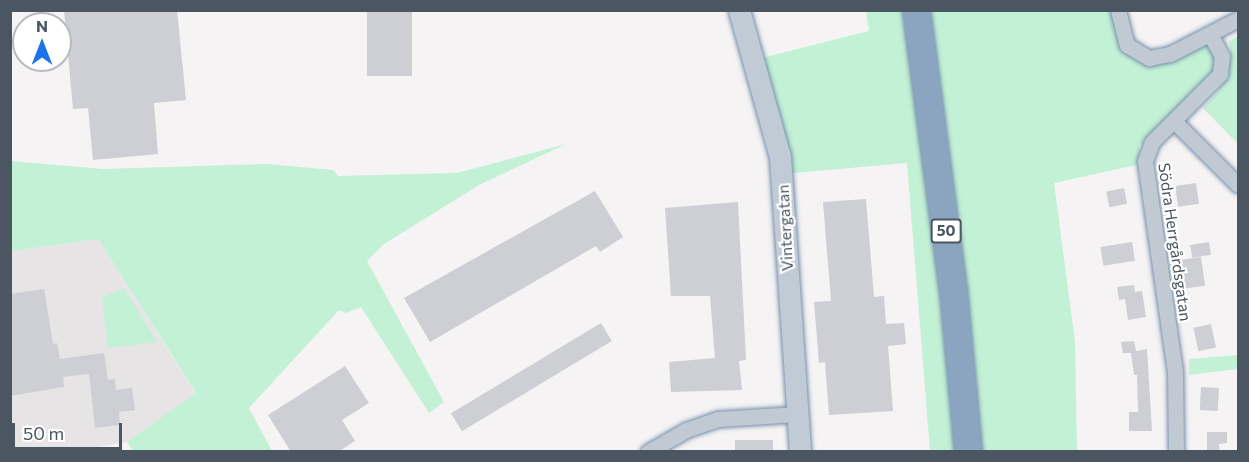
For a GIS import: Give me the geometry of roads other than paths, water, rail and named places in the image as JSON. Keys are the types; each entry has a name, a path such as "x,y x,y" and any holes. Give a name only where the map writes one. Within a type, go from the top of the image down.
{"highway":[{"name":"50","path":"916,10 953,290 968,452"},
{"name":"50","path":"934,10 972,290 986,452"}],"street":[{"name":"Vintergatan","path":"739,10 780,157 800,452"},
{"path":"1118,10 1127,45 1140,56 1156,59 1239,19"},
{"name":"Södra Herrgårdsgatan","path":"1176,452 1175,372 1145,161 1152,142 1175,122 1220,74 1222,56 1210,34"},
{"path":"1175,122 1239,185"},
{"path":"648,452 686,430 718,419 797,414"}]}
